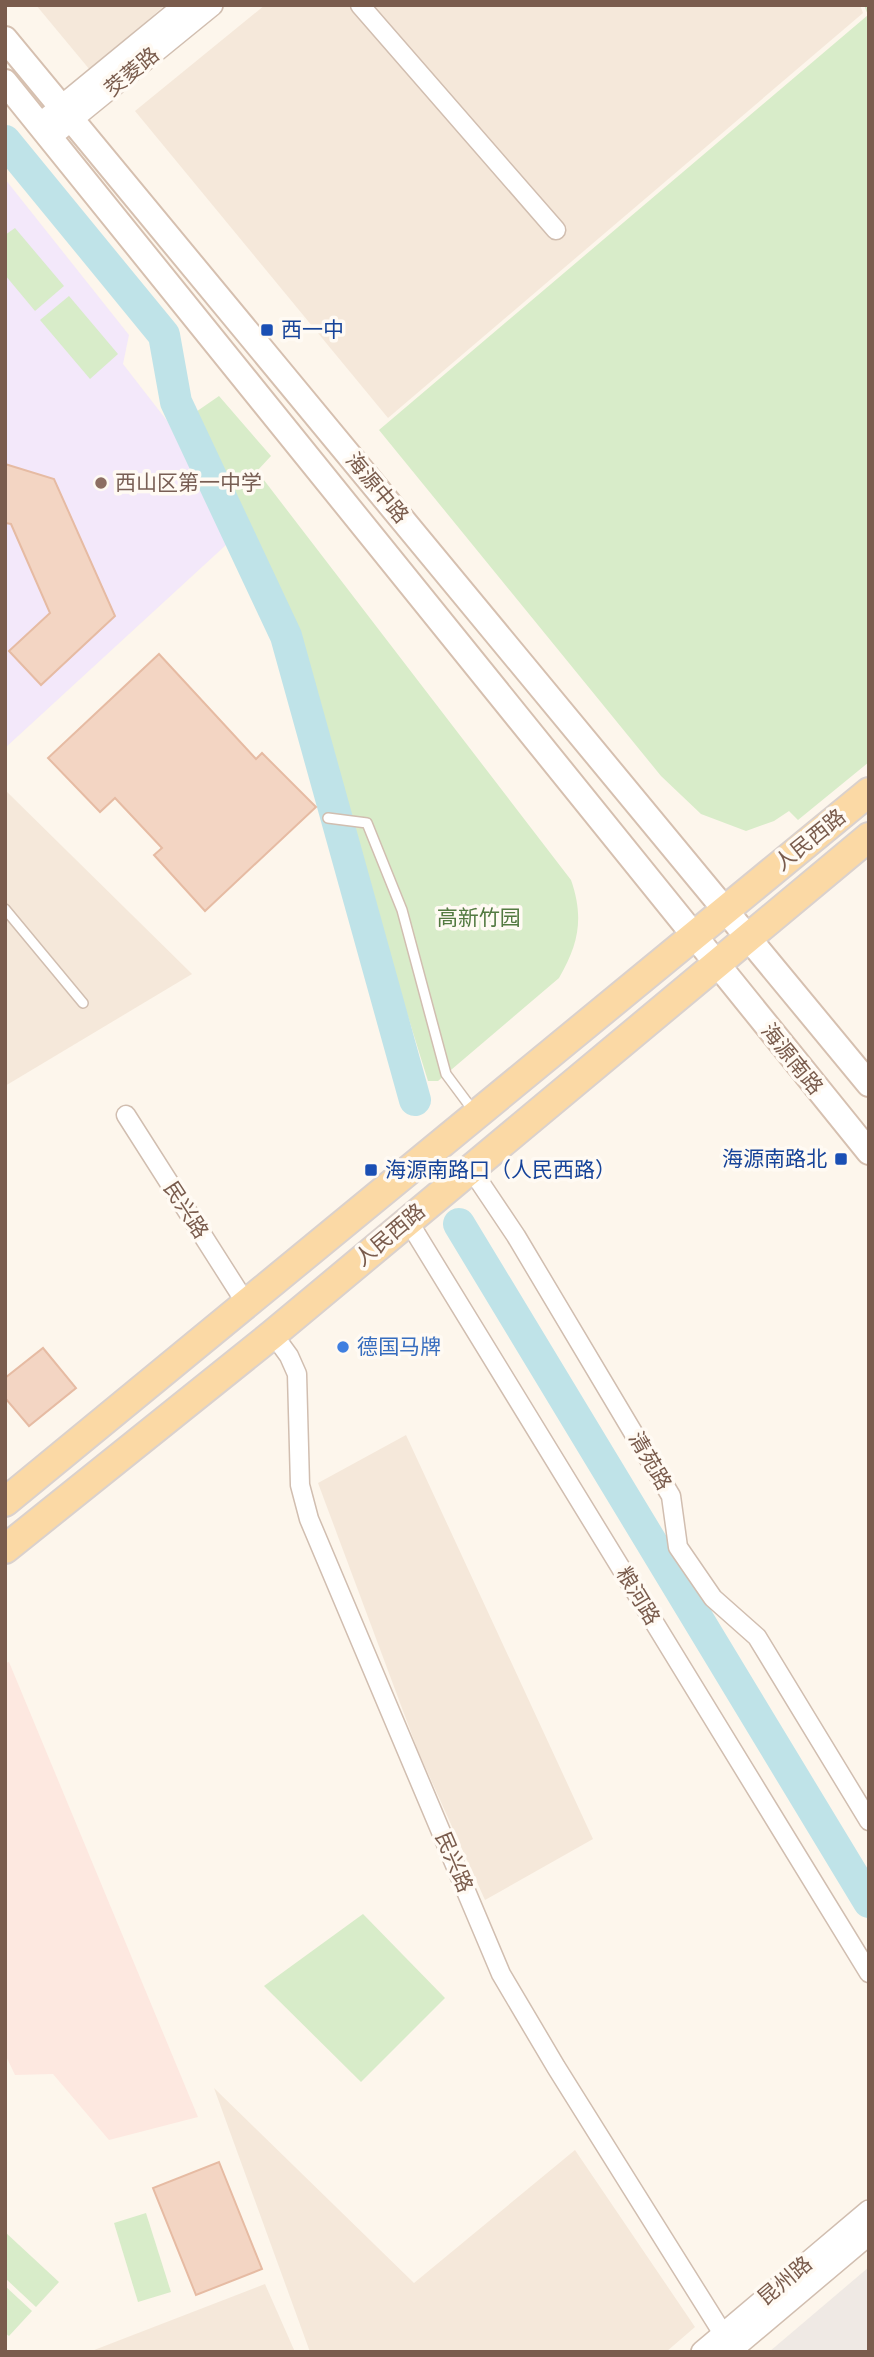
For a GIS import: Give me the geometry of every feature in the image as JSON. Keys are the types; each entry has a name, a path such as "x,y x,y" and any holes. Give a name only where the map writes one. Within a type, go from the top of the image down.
{"main road":[{"name":"海源中路","path":"5,38 750,937"},
{"name":"海源中路","path":"5,82 715,965"},
{"name":"人民西路","path":"5,1502 247,1305 691,935 869,792"},
{"name":"人民西路","path":"5,1549 273,1334 407,1219 869,838"},
{"name":"海源南路","path":"750,937 869,1084"},
{"name":"海源南路","path":"715,965 869,1152"}],"street":[{"name":"茭菱路","path":"67,114 186,5"},
{"name":"茭菱路","path":"45,131 212,5"},
{"path":"360,5 556,230"},
{"name":"民兴路","path":"126,1115 247,1305"},
{"name":"清苑路","path":"471,1168 516,1237 671,1496 678,1546 713,1598 757,1637 869,1821"},
{"name":"粮河路","path":"407,1219 869,1973"},
{"name":"民兴路","path":"273,1334 289,1356 297,1374 300,1485 309,1519 501,1973 556,2067 730,2346"},
{"name":"昆州路","path":"730,2346 869,2211"},
{"name":"昆州路","path":"702,2352 730,2346 869,2234"}],"lane":[{"path":"328,818 367,823 402,910 446,1074 476,1114"},
{"path":"5,909 83,1003"}],"shaded area":[{"path":"36,5 165,5 90,70"},
{"path":"265,5 860,5 863,13 388,418 135,111"},
{"name":"西山区第一中学","path":"5,179 129,335 123,364 168,422 227,544 5,748"},
{"path":"5,790 192,974 5,1086"},
{"path":"406,1435 593,1839 485,1900 418,1751 318,1483"},
{"path":"9,1662 198,2117 109,2140 53,2074 15,2075 5,2054 5,1663"},
{"path":"214,2088 414,2283 575,2150 695,2327 666,2352 310,2352"},
{"path":"869,2267 869,2352 769,2352"},
{"path":"265,2284 295,2352 89,2352"}],"green space":[{"path":"864,5 869,5 869,762 798,820 789,811 774,821 746,831 701,814 661,776 379,430 868,15"},
{"path":"15,228 64,286 35,311 5,275 5,235"},
{"path":"69,296 118,354 90,379 40,320"},
{"name":"高新竹园","path":"219,396 271,456 257,471 571,880 577,906 577,930 571,954 559,978 438,1081 428,1081 286,623 190,416"},
{"path":"363,1914 445,1998 361,2082 264,1986"},
{"path":"146,2213 171,2292 138,2302 114,2223"},
{"path":"5,2232 59,2282 36,2307 5,2278"},
{"path":"5,2286 32,2311 9,2336 5,2333"}],"building":[{"path":"5,464 54,479 115,616 41,685 9,651 50,613 11,524 5,523"},
{"path":"159,654 256,759 262,753 316,807 205,911 154,855 162,848 115,798 100,812 48,758"},
{"path":"43,1348 76,1388 29,1426 5,1398 5,1378"},
{"path":"219,2162 262,2269 196,2295 153,2188"}],"waterway":[{"path":"5,141 164,335 176,402 286,636 415,1100"},
{"path":"459,1224 869,1902"}],"place":[{"name":"西一中","path":"267,330"},
{"name":"西山区第一中学","path":"101,483"},
{"name":"海源南路北","path":"841,1159"},
{"name":"海源南路口（人民西路）","path":"371,1170"},
{"name":"德国马牌","path":"343,1347"}]}
